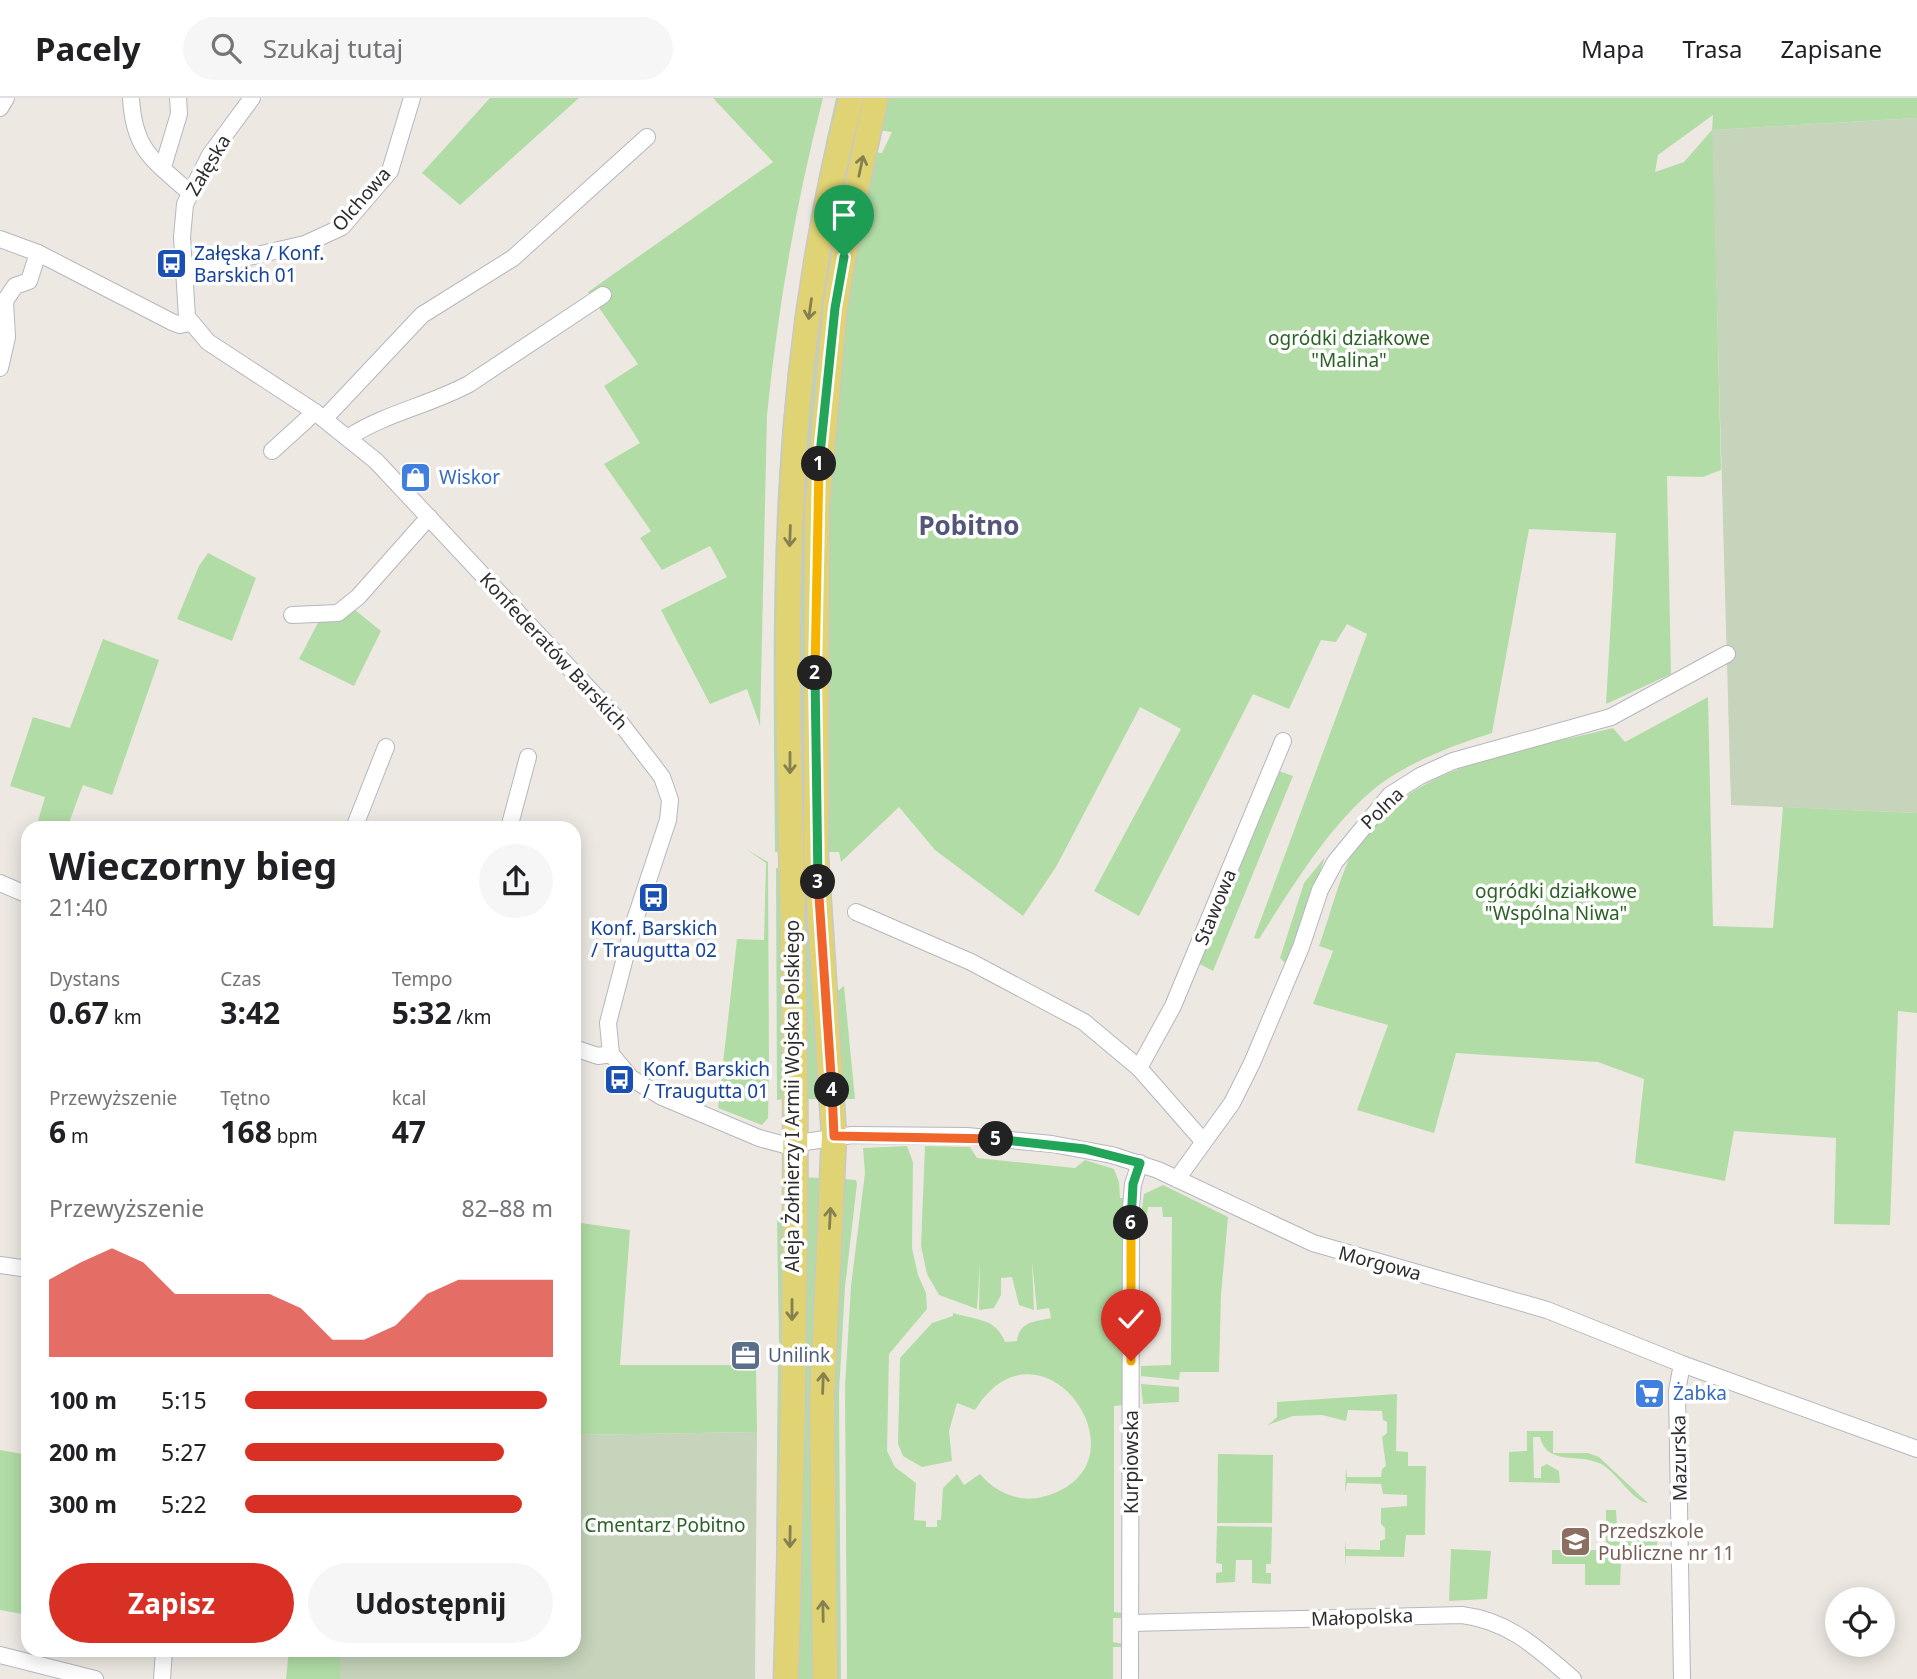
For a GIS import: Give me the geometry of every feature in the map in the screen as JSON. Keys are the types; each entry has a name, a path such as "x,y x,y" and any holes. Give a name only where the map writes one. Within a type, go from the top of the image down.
{"main road":[{"name":"Aleja Żołnierzy I Armii Wojska Polskiego","path":"786,1679 795,1144 789,608 792,491 800,388 818,255 850,98"},
{"name":"Aleja Żołnierzy I Armii Wojska Polskiego","path":"825,1679 822,1401 834,1136 816,857 817,510 835,308 852,208 876,98"}],"street":[{"path":"0,108 6,98"},
{"path":"131,98 136,138 189,192"},
{"path":"163,167 179,114 178,98"},
{"name":"Olchowa","path":"183,272 305,244 342,227 390,171 412,98"},
{"name":"Załęska","path":"190,323 183,272 183,222 189,192 246,101"},
{"path":"272,450 320,416 422,315 513,258 647,137"},
{"name":"Konfederatów Barskich","path":"0,239 38,253 180,325 190,323 208,342 349,437 429,517 639,743 666,785 670,800 668,820 634,923 609,1015 607,1038 611,1054"},
{"path":"0,368 7,337 5,301 15,286 29,281 38,253"},
{"path":"349,437 385,417 448,395 469,384 603,295"},
{"path":"292,615 338,613 358,597 429,517"},
{"name":"Polna","path":"1177,1178 1232,1103 1252,1063 1301,947 1320,890 1335,862 1390,795 1420,776 1453,761 1611,717 1727,654"},
{"name":"Stawowa","path":"1139,1068 1173,1006 1283,741"},
{"path":"357,821 386,747"},
{"path":"511,821 528,757"},
{"path":"0,883 21,892"},
{"path":"856,912 971,962 1080,1019 1139,1068 1203,1141"},
{"path":"581,1050 598,1056 611,1054 631,1078 662,1097 759,1138 785,1145 834,1136"},
{"name":"Morgowa","path":"834,1136 918,1135 1016,1140 1085,1149 1140,1163 1313,1243 1526,1303 1682,1364 1917,1448"},
{"name":"Kurpiowska","path":"1130,1679 1130,1207 1133,1184 1140,1163"},
{"path":"0,1265 21,1268"},
{"name":"Mazurska","path":"1682,1364 1678,1391 1682,1679"},
{"name":"Małopolska","path":"1131,1623 1462,1615 1500,1624 1520,1634 1573,1679"},
{"path":"0,1655 95,1679"},
{"path":"162,1679 164,1657"}],"green space":[{"path":"490,98 579,98 460,205 422,173"},
{"path":"713,98 823,98 789,255 767,415 760,726 747,689 710,704 661,610 727,577 710,546 662,570 640,538 651,531 604,464 640,443 604,386 638,364 588,292 773,162"},
{"path":"836,98 843,98 816,217 782,852 775,852 774,617 776,522 783,427 800,285"},
{"path":"860,98 868,98 847,189 808,853 799,852 801,488 819,304"},
{"name":"ogródki działkowe \"Malina\"","path":"886,98 1917,98 1917,118 1713,130 1721,470 1703,477 1667,476 1671,674 1606,704 1616,533 1529,529 1492,733 1413,764 1370,793 1351,810 1317,852 1259,939 1254,938 1367,634 1347,624 1336,642 1321,640 1289,709 1253,694 1139,916 1094,891 1181,729 1140,707 1056,867 1023,916 935,850 899,807 841,862 839,852 825,852 824,559 839,351 873,152 882,153 892,132 878,130","holes":["1713,115 1712,130 1684,162 1655,172 1658,155"]},
{"path":"1917,118 1917,813 1731,805 1712,130"},
{"path":"208,553 256,578 232,641 177,619 199,566"},
{"path":"355,610 381,631 354,686 299,659 320,619"},
{"path":"103,639 159,660 112,795 83,785 70,821 38,821 45,797 10,786 33,717 70,728"},
{"name":"ogródki działkowe \"Wspólna Niwa\"","path":"1708,697 1713,926 1773,928 1783,807 1917,813 1917,1013 1898,1011 1890,1225 1834,1224 1836,1138 1734,1131 1725,1181 1635,1163 1644,1079 1598,1062 1456,1053 1434,1133 1357,1110 1388,1025 1313,1004 1333,951 1319,946 1349,860 1377,821 1404,797 1435,779 1505,754 1613,728 1625,742"},
{"path":"1273,769 1293,776 1213,971 1196,962"},
{"path":"746,849 768,862 768,1118 762,1125 718,1108 737,939 764,940 766,863"},
{"path":"1325,857 1288,962 1284,962 1280,958 1304,883"},
{"path":"776,868 782,869 784,1099 777,1100"},
{"path":"799,868 808,868 823,1099 807,1099 806,962"},
{"path":"844,986 855,1099 841,1099 834,994"},
{"path":"907,1146 913,1162 912,1248 918,1275 926,1293 927,1309 889,1354 887,1451 895,1467 916,1483 914,1520 926,1521 926,1527 937,1527 937,1520 941,1520 943,1488 957,1474 964,1485 980,1474 1000,1491 1025,1498 1042,1497 1075,1481 1089,1456 1089,1429 1077,1402 1056,1383 1030,1374 1002,1382 975,1410 957,1403 949,1431 952,1461 922,1467 903,1456 898,1444 900,1358 932,1323 953,1316 953,1313 977,1319 996,1328 1005,1342 1017,1341 1025,1326 1051,1318 1049,1308 1037,1310 1032,1262 1034,1310 1019,1305 1012,1277 1001,1278 1001,1295 994,1308 979,1310 980,1263 977,1309 939,1295 927,1274 921,1246 925,1146 970,1147 977,1158 1075,1168 1085,1160 1114,1169 1119,1182 1120,1198 1124,1198 1124,1405 1114,1406 1114,1612 1122,1613 1123,1618 1113,1618 1113,1642 1124,1644 1122,1647 1113,1647 1113,1679 847,1679 845,1386 851,1286 865,1173 863,1148"},
{"path":"802,1177 820,1178 812,1407 817,1679 794,1679"},
{"path":"844,1179 856,1180 857,1184 845,1287 839,1393 841,1679 835,1679 830,1462"},
{"path":"1163,1185 1228,1217 1221,1295 1219,1372 1180,1372 1179,1380 1141,1376 1141,1366 1171,1365 1172,1217 1163,1217 1162,1207 1148,1207 1147,1217 1141,1214 1144,1194"},
{"path":"784,1216 783,1341 779,1343 777,1219"},
{"path":"581,1223 630,1230 620,1365 756,1365 757,1432 581,1435"},
{"path":"778,1359 782,1360 779,1549 776,1546"},
{"path":"1141,1384 1179,1387 1179,1402 1143,1404"},
{"path":"1397,1394 1396,1451 1408,1452 1408,1466 1426,1466 1425,1535 1406,1535 1404,1557 1346,1556 1345,1566 1345,1540 1346,1549 1380,1550 1380,1541 1385,1539 1381,1508 1407,1506 1407,1495 1383,1494 1381,1484 1347,1483 1345,1493 1346,1467 1347,1477 1381,1477 1382,1469 1386,1466 1382,1437 1387,1433 1387,1422 1383,1420 1382,1411 1348,1410 1346,1421 1322,1415 1293,1416 1268,1425 1277,1417 1277,1402"},
{"path":"1527,1431 1553,1431 1553,1453 1588,1453 1599,1457 1648,1503 1636,1497 1612,1472 1599,1463 1564,1457 1549,1452 1540,1437 1533,1437 1534,1478 1541,1478 1541,1467 1547,1464 1559,1471 1560,1483 1509,1482 1509,1452 1527,1451"},
{"name":"Cmentarz Pobitno","path":"757,1432 755,1679 340,1679 340,1657 581,1657 581,1435"},
{"path":"0,1450 21,1454 21,1614 0,1610"},
{"path":"1218,1454 1273,1455 1272,1523 1217,1523"},
{"path":"1606,1510 1616,1510 1617,1528 1647,1528 1657,1535 1657,1561 1621,1561 1620,1585 1585,1585 1585,1564 1552,1564 1552,1550 1606,1550"},
{"path":"1217,1526 1272,1527 1271,1564 1266,1564 1266,1573 1271,1573 1271,1584 1252,1583 1252,1560 1236,1560 1235,1582 1216,1583 1216,1573 1222,1572 1222,1564 1216,1563"},
{"path":"1451,1549 1491,1551 1487,1599 1449,1601"},
{"path":"288,1657 340,1657 340,1679 286,1679"}],"place":[{"name":"Załęska / Konf. Barskich 01","path":"171,264"},
{"name":"Wiskor","path":"416,477"},
{"name":"Konf. Barskich / Traugutta 02","path":"654,897"},
{"name":"Konf. Barskich / Traugutta 01","path":"620,1080"},
{"name":"Unilink","path":"745,1355"},
{"name":"Żabka","path":"1650,1393"},
{"name":"Przedszkole Publiczne nr 11","path":"1575,1542"}],"district":[{"name":"Pobitno","path":"969,526"}],"route":[{"path":"844,257 835,308 819,461 814,621 816,857 834,1136 968,1136 1016,1140 1085,1149 1140,1163 1133,1184 1130,1207 1131,1361"}]}
